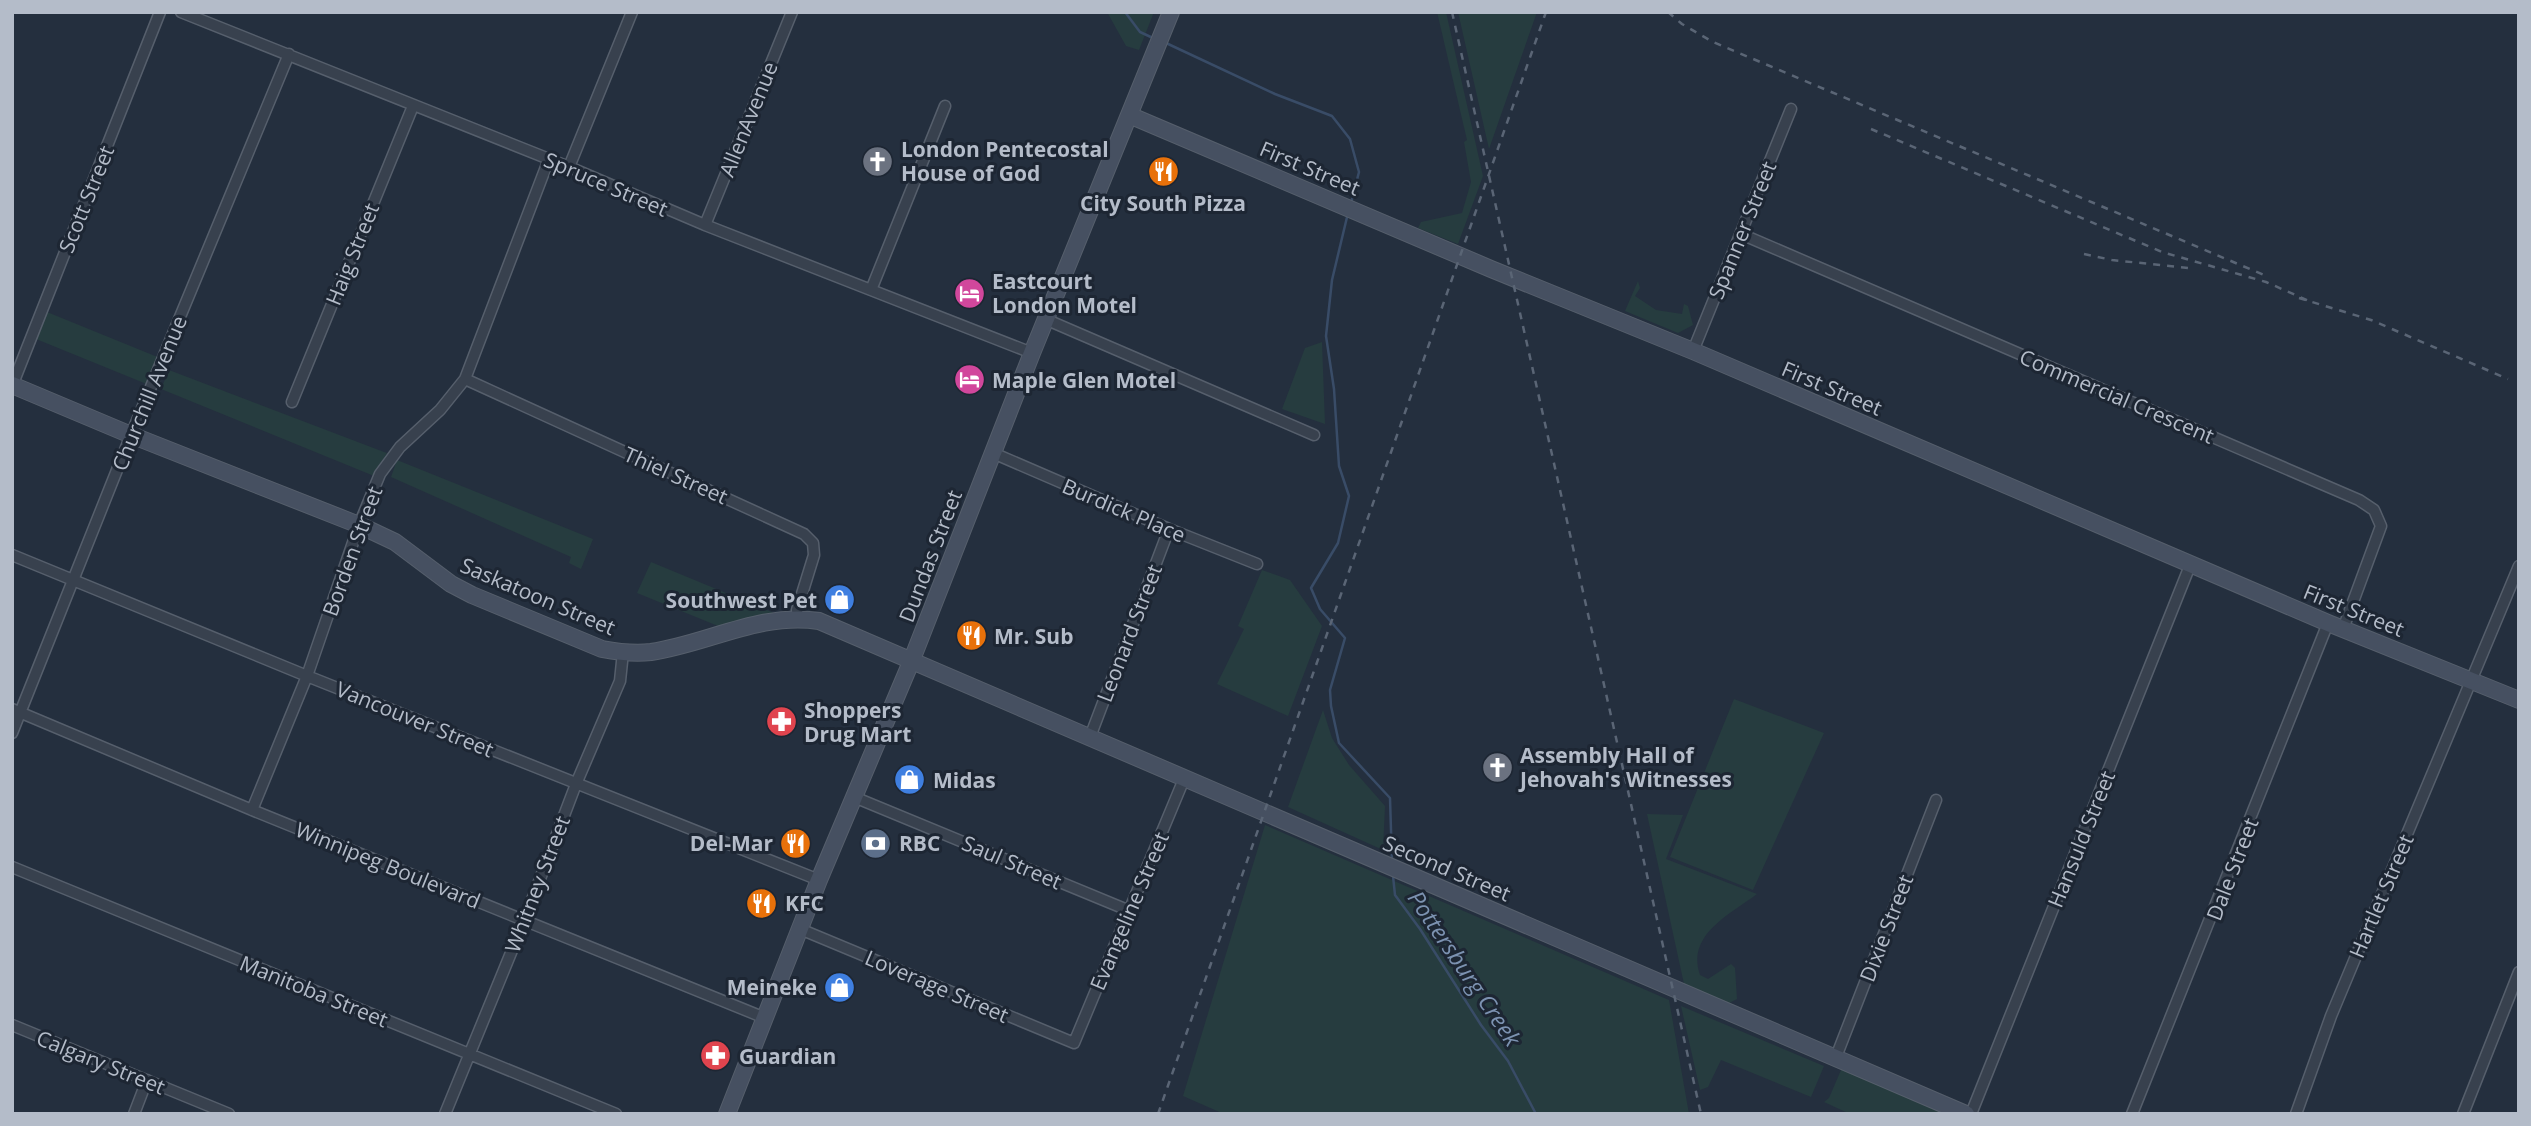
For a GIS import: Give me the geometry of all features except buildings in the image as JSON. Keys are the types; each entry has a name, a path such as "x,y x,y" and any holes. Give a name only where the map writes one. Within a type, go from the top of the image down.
{"street":[{"name":"Scott Street","path":"12,385 160,12"},
{"name":"Spruce Street","path":"181,12 550,159 705,225 1032,353"},
{"path":"569,167 632,12"},
{"name":"AllenAvenue","path":"705,225 792,12"},
{"name":"Dundas Street","path":"727,1114 1168,19"},
{"name":"Churchill Avenue","path":"12,733 16,711 73,580 289,54"},
{"name":"Haig Street","path":"292,402 413,106"},
{"path":"871,290 945,106"},
{"name":"Spanner Street","path":"1693,351 1791,109"},
{"name":"First Street","path":"1129,115 1490,269 1693,351 2336,626 2519,700"},
{"name":"Borden Street","path":"252,810 307,676 359,525 380,474 400,447 440,410 465,379 550,159"},
{"name":"Commercial Crescent","path":"1741,234 2359,500 2374,510 2381,526 2336,626"},
{"path":"1045,319 1314,435"},
{"name":"Thiel Street","path":"465,379 804,534 813,543 814,555 797,610 798,618"},
{"name":"Saskatoon Street","path":"12,385 359,525 395,542 451,584 472,595 602,649 651,652 766,622 798,618 819,621 911,662"},
{"name":"Burdick Place","path":"993,453 1169,530 1257,564"},
{"name":"Leonard Street","path":"1090,737 1169,530"},
{"name":"Vancouver Street","path":"12,555 819,880"},
{"name":"Hansuld Street","path":"1969,1114 2191,563"},
{"name":"Hartlet Street","path":"2296,1114 2331,1016 2519,566"},
{"name":"Dale Street","path":"2132,1114 2336,626"},
{"name":"Whitney Street","path":"445,1114 524,921 576,784 620,681 623,652"},
{"name":"Second Street","path":"911,662 1969,1114"},
{"name":"Winnipeg Boulevard","path":"16,711 765,1018"},
{"name":"Evangeline Street","path":"1074,1043 1184,779"},
{"name":"Saul Street","path":"854,797 1130,911"},
{"name":"Dixie Street","path":"1836,1057 1936,800"},
{"name":"Manitoba Street","path":"12,867 616,1114"},
{"name":"Loverage Street","path":"800,929 1074,1043"},
{"path":"2463,1114 2519,972"},
{"name":"Calgary Street","path":"12,1025 229,1114"},
{"path":"134,1114 147,1080"}],"green space":[{"path":"1107,12 1154,12 1139,50 1126,46"},
{"path":"1437,12 1446,12 1483,176 1458,244 1418,228 1421,222 1462,213 1471,182 1464,142 1467,140"},
{"path":"1458,12 1537,12 1489,149"},
{"path":"1638,281 1640,288 1635,296 1656,310 1682,314 1684,304 1688,306 1693,325 1678,333 1625,311"},
{"path":"47,312 160,358 149,385 36,339"},
{"path":"1322,342 1325,424 1282,409 1305,348"},
{"path":"169,370 387,453 374,476 161,389"},
{"path":"397,460 593,539 581,569 569,563 571,557 391,477"},
{"path":"651,562 774,613 718,626 637,593"},
{"path":"1262,570 1290,580 1322,626 1288,716 1217,684 1244,629 1238,626"},
{"path":"1734,699 1824,733 1753,890 1670,857"},
{"path":"1323,710 1332,738 1349,765 1385,806 1383,850 1288,807"},
{"path":"1647,814 1683,815 1666,859 1757,894 1713,927 1699,948 1697,961 1700,975 1708,979 1731,964 1735,968 1737,999 1729,1003 1684,984"},
{"path":"1265,825 1669,1000 1689,1114 1224,1114 1183,1096"},
{"path":"1681,1006 1824,1066 1811,1097 1721,1060 1708,1087 1700,1090"},
{"path":"1846,1069 1955,1114 1850,1114 1824,1102 1829,1098 1841,1070"}],"waterway":[{"name":"Pottersburg Creek","path":"1125,12 1140,32 1153,38"},
{"name":"Pottersburg Creek","path":"1166,43 1275,94 1332,116 1350,139 1359,172 1351,203"},
{"name":"Pottersburg Creek","path":"1348,213 1332,280 1326,336 1334,389 1339,466 1349,496 1338,543 1311,588 1320,609 1345,638 1330,690 1331,706 1339,743 1390,798 1392,862"},
{"name":"Pottersburg Creek","path":"1393,876 1395,895 1508,1061 1536,1114"}],"railway":[{"path":"1452,12 1701,1114"},
{"path":"1158,1114 1546,12"},
{"path":"1668,12 1682,24 1713,42 2264,275"},
{"path":"1871,129 2162,252 2266,282 2309,301"},
{"path":"2084,254 2112,260 2188,268"},
{"path":"2299,298 2371,320 2508,379"}],"place":[{"name":"London Pentecostal House of God","path":"878,161"},
{"name":"City South Pizza","path":"1163,171"},
{"name":"Eastcourt London Motel","path":"969,293"},
{"name":"Maple Glen Motel","path":"969,380"},
{"name":"Southwest Pet","path":"840,600"},
{"name":"Mr. Sub","path":"971,636"},
{"name":"Shoppers Drug Mart","path":"781,722"},
{"name":"Assembly Hall of Jehovah's Witnesses","path":"1497,767"},
{"name":"Midas","path":"910,780"},
{"name":"Del-Mar","path":"796,843"},
{"name":"RBC","path":"876,843"},
{"name":"KFC","path":"762,903"},
{"name":"Meineke","path":"840,987"},
{"name":"Guardian","path":"716,1056"}]}
